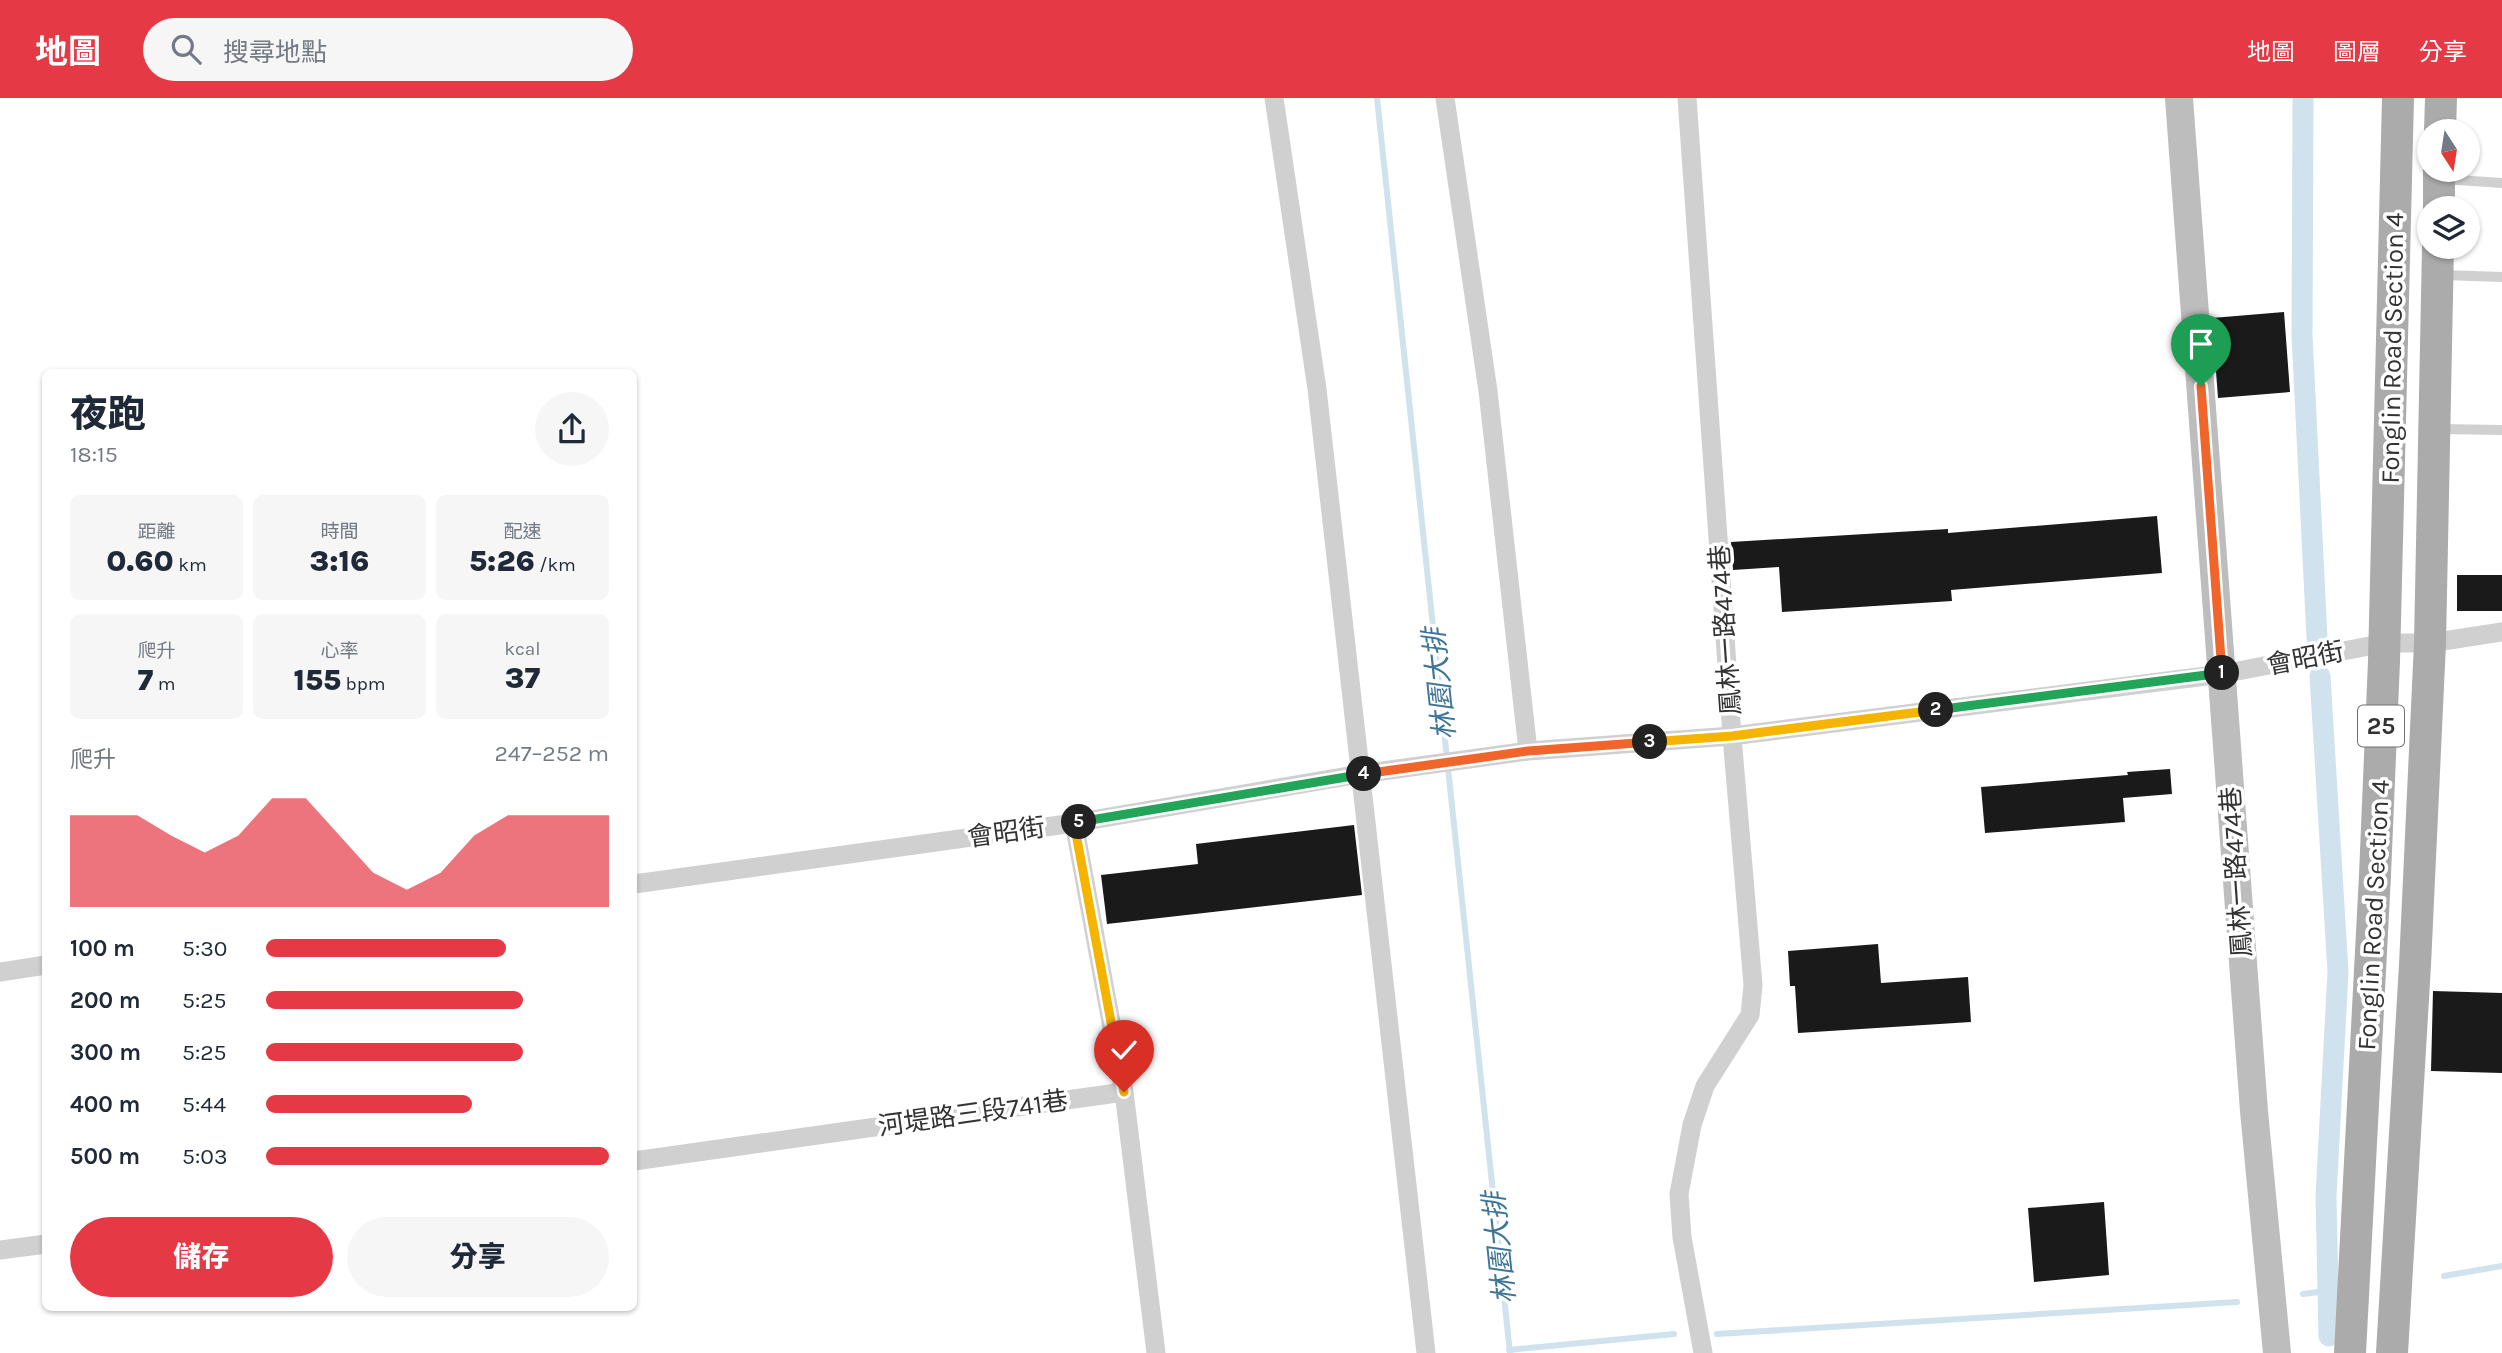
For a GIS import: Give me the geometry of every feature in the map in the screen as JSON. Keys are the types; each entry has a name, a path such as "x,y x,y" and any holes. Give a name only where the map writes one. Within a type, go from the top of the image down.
{"main road":[{"name":"Fonglin Road Section 4","path":"2350,1353 2385,643 2398,98"},
{"path":"2440,119 2441,98"},
{"name":"Fonglin Road Section 4","path":"2392,1353 2416,965 2430,643 2438,261"}],"street":[{"path":"1274,98 1317,388 1368,773 1426,1353"},
{"path":"1445,98 1488,391 1520,752"},
{"name":"鳳林一路474巷","path":"1687,98 1732,736 1753,985 1750,1015 1705,1086 1692,1125 1679,1194 1682,1237 1703,1353"},
{"name":"鳳林一路474巷","path":"2179,98 2254,1111 2277,1353"},
{"name":"會昭街","path":"637,884 1074,823 1368,773 1520,752 1732,736 2222,674 2385,643 2430,643 2502,632"},
{"path":"1074,823 1124,1092 1156,1353"},
{"path":"0,972 42,966"},
{"name":"河堤路三段741巷","path":"637,1161 1124,1092"},
{"path":"0,1250 42,1245"}],"lane":[{"path":"2439,186 2502,183"},
{"path":"2438,261 2502,277"},
{"path":"2434,429 2502,430"}],"building":[{"path":"2284,312 2290,392 2218,398 2212,318"},
{"path":"2157,516 2162,573 1951,590 1952,601 1782,612 1779,567 1733,570 1731,542 1948,529 1948,533"},
{"path":"2457,575 2502,575 2502,611 2457,611"},
{"path":"2170,769 2172,794 2123,798 2125,822 1985,833 1981,787"},
{"path":"1354,825 1362,895 1107,924 1101,875 1198,864 1196,844"},
{"path":"1878,944 1881,983 1968,977 1971,1022 1798,1033 1795,986 1790,986 1788,951"},
{"path":"2433,991 2502,993 2502,1073 2431,1071"},
{"path":"2104,1202 2109,1275 2034,1282 2028,1208"}],"waterway":[{"name":"林園大排","path":"1377,98 1510,1353"},
{"path":"2303,98 2302,335 2317,638"},
{"path":"2320,676 2338,972 2326,1196 2329,1336"},
{"path":"2444,1276 2502,1266"},
{"path":"2303,1294 2326,1291"},
{"path":"1717,1334 2237,1302"},
{"path":"1509,1350 1674,1334"}],"route":[{"path":"1124,1092 1074,823 1360,774 1528,751 1732,736 2222,674 2201,386"}]}
